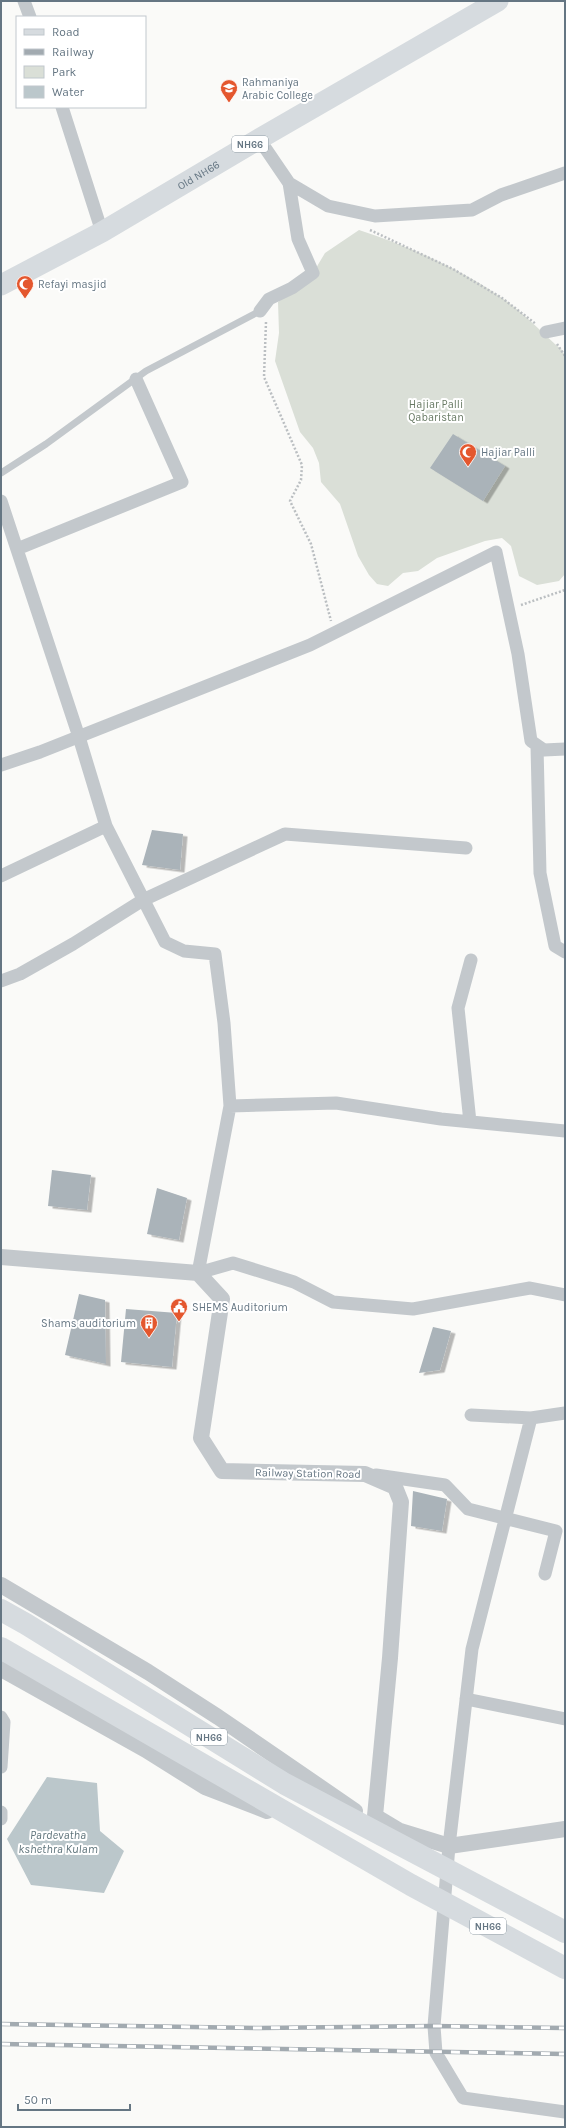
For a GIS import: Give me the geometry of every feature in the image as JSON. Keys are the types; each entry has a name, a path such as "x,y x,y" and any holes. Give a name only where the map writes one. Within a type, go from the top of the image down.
{"highway":[{"name":"NH66","path":"1,1610 285,1784 565,1932"},
{"name":"NH66","path":"1,1648 310,1828 411,1885 565,1968"}],"main road":[{"name":"Old NH66","path":"1,285 102,232 259,138 498,1"}],"street":[{"path":"24,1 30,16"},
{"path":"62,108 102,232"},
{"path":"259,138 289,183 298,239 313,273 292,288 269,300 260,311"},
{"path":"289,183 328,206 375,216 472,210 501,195 565,173"},
{"path":"546,332 565,328"},
{"path":"17,549 182,482 136,379"},
{"path":"1,501 79,737 106,826 165,942 184,951 215,954 224,1023 230,1106 198,1273"},
{"path":"1,765 79,737 310,645 496,552 509,608 531,741 544,750 565,749"},
{"path":"538,746 540,873 555,946 565,952"},
{"path":"1,876 106,826"},
{"path":"1,981 20,974 73,944 143,900 285,834 466,848"},
{"path":"470,1122 458,1008 471,960"},
{"path":"230,1106 336,1103 470,1122 565,1131"},
{"path":"1,1257 198,1273 233,1263 294,1282 333,1302 413,1309 530,1288 565,1295"},
{"name":"Railway Station Road","path":"198,1273 222,1299 201,1438 222,1471 365,1474 394,1487 401,1502 390,1658 375,1816 400,1831 449,1846 565,1829"},
{"path":"471,1414 531,1418 565,1413"},
{"path":"531,1418 472,1649 449,1846 434,2026 436,2053 463,2098 565,2112"},
{"path":"365,1474 445,1485 468,1509 505,1520 561,1531 545,1574"},
{"path":"1,1584 148,1672 218,1717 413,1852"},
{"path":"1,1669 146,1750 205,1787 310,1828"},
{"path":"466,1699 565,1719"},
{"path":"1,1717 4,1722 1,1767"},
{"path":"1,1812 1,1819"}],"lane":[{"path":"1,473 46,444 146,371 260,311"}],"path":[{"path":"366,228 454,269 502,298 546,332"},
{"path":"269,300 265,328 264,377 302,465 301,480 290,501 311,544 334,634"},
{"path":"509,608 565,590"}],"green space":[{"name":"Hajiar Palli Qabaristan","path":"359,230 396,243 433,259 486,287 525,316 562,350 565,356 565,574 559,581 537,585 519,576 511,546 502,538 485,541 437,558 418,571 403,573 388,586 377,584 369,575 358,556 340,504 321,482 319,463 313,448 300,432 275,361 279,333 278,302 313,273 325,253"}],"water":[{"name":"Pardevatha kshethra Kulam","path":"47,1777 97,1783 100,1831 124,1851 104,1893 31,1885 7,1839"}],"building":[{"name":"Hajiar Palli","path":"453,434 505,466 483,501 430,468"},
{"path":"152,830 183,834 180,870 142,865"},
{"path":"52,1170 91,1175 87,1210 48,1206"},
{"path":"157,1188 187,1198 179,1240 147,1234"},
{"path":"79,1294 105,1300 106,1364 65,1355"},
{"name":"Shams auditorium","path":"126,1309 177,1313 172,1367 121,1362"},
{"path":"433,1327 451,1331 440,1370 419,1373"},
{"path":"413,1491 447,1499 442,1531 411,1526"}],"railway":[{"path":"1,2024 260,2028 434,2026 565,2028"},
{"path":"1,2044 565,2054"}],"place":[{"name":"Rahmaniya Arabic College","path":"229,103"},
{"name":"Refayi masjid","path":"25,299"},
{"name":"Hajiar Palli","path":"468,467"},
{"name":"SHEMS Auditorium","path":"179,1322"},
{"name":"Shams auditorium","path":"149,1338"}]}
